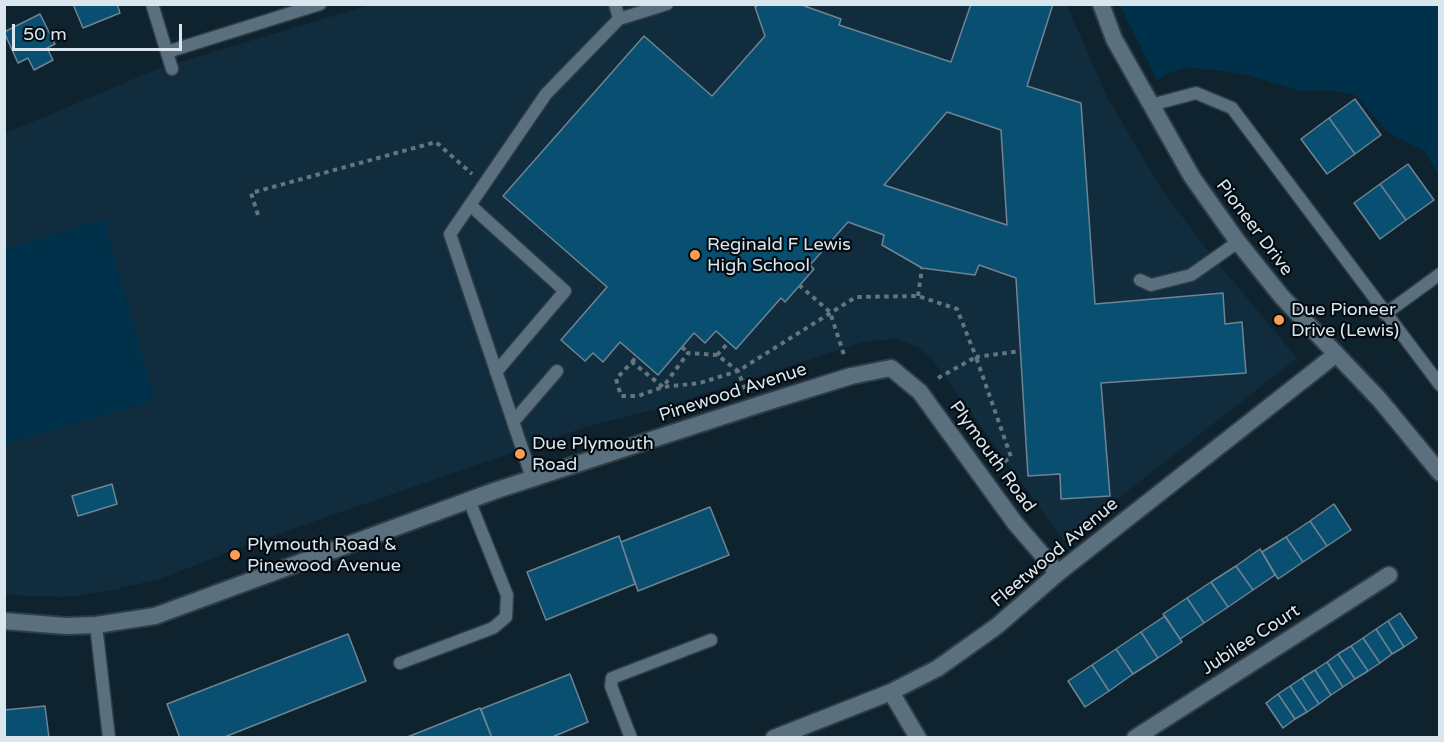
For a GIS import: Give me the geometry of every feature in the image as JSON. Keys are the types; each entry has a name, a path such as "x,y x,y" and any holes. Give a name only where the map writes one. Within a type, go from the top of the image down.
{"street":[{"name":"Pioneer Drive","path":"1101,4 1114,39 1192,177 1238,242 1282,297 1379,399 1440,473"},
{"name":"Fleetwood Avenue","path":"774,738 920,679 971,645 997,627 1058,573 1335,355"},
{"name":"Plymouth Road","path":"891,368 920,392 1015,523 1058,573"},
{"name":"Pinewood Avenue","path":"4,621 66,626 96,625 155,616 532,478 851,376 891,368"},
{"name":"Jubilee Court","path":"1135,738 1389,574"},
{"path":"891,692 918,738"}],"lane":[{"path":"152,4 172,69"},
{"path":"167,52 320,4"},
{"path":"615,4 619,19"},
{"path":"532,478 450,234 546,94 619,19 667,4"},
{"path":"1151,105 1196,93 1232,108 1440,385"},
{"path":"470,205 565,291 496,372"},
{"path":"1140,279 1151,285 1191,275 1238,242"},
{"path":"1385,314 1440,274"},
{"path":"513,422 557,371"},
{"path":"400,663 493,628 506,617 507,595 469,500"},
{"path":"96,625 110,738"},
{"path":"631,738 611,686 612,678 711,640"}],"path":[{"path":"258,215 251,193 436,142 484,184"},
{"path":"918,296 922,268"},
{"path":"799,285 830,312 844,355"},
{"path":"637,356 616,379 621,396 638,396 663,387 700,383 738,371 856,297 918,296 957,309 1011,457 1001,464"},
{"path":"717,355 729,342"},
{"path":"682,347 688,353 717,355 738,371 745,389"},
{"path":"938,378 976,357 1021,351"},
{"path":"663,387 688,353"},
{"path":"632,362 663,387"}],"shaded area":[{"path":"369,5 1067,5 1106,95 1161,188 1208,251 1297,358 1064,541 934,362 919,348 895,338 860,343 664,407 586,427 249,544 163,578 109,591 66,597 5,595 4,134 157,69"},
{"path":"1120,5 1439,5 1439,175 1424,151 1389,133 1355,95 1328,90 1300,91 1245,74 1189,67 1166,74 1157,80"},
{"path":"104,219 155,400 5,444 5,249"}],"building":[{"path":"73,4 117,4 120,13 83,28"},
{"name":"Reginald F Lewis High School","path":"760,4 799,4 841,19 839,25 951,62 971,4 1053,4 1027,86 1081,103 1095,304 1223,293 1225,324 1242,322 1246,373 1101,383 1110,496 1061,499 1060,474 1028,476 1016,278 979,265 975,275 922,268 882,245 884,235 848,222 810,265 814,269 785,302 781,298 736,349 716,331 705,343 694,333 658,375 620,342 603,362 593,353 585,361 561,340 607,287 503,196 644,36 712,96 765,36 755,7","holes":["947,112 1001,130 1007,225 884,185"]},
{"path":"40,14 55,44 47,48 53,60 34,70 28,58 18,63 4,32"},
{"path":"1355,99 1381,135 1355,154 1329,118"},
{"path":"1329,118 1355,154 1327,174 1301,139"},
{"path":"1408,164 1434,200 1406,220 1380,184"},
{"path":"1380,184 1406,220 1380,239 1354,203"},
{"path":"112,484 117,504 78,516 72,496"},
{"path":"1334,504 1351,530 1327,546 1310,521"},
{"path":"710,507 729,555 638,591 621,542"},
{"path":"1310,521 1327,546 1303,562 1286,537"},
{"path":"619,536 635,584 546,620 527,572"},
{"path":"1286,537 1303,562 1278,579 1262,552"},
{"path":"1260,549 1275,575 1253,590 1236,566"},
{"path":"1236,566 1253,590 1228,607 1211,582"},
{"path":"1211,582 1228,607 1204,623 1187,598"},
{"path":"1187,598 1204,623 1180,639 1163,614"},
{"path":"1400,613 1417,638 1404,647 1388,621"},
{"path":"1165,616 1182,642 1158,658 1141,632"},
{"path":"1388,621 1404,647 1392,654 1376,629"},
{"path":"1376,629 1392,654 1380,663 1363,638"},
{"path":"1141,632 1158,658 1133,674 1116,649"},
{"path":"348,634 366,681 222,738 180,738 167,704"},
{"path":"1363,638 1380,663 1368,671 1351,646"},
{"path":"1351,646 1368,671 1355,679 1338,654"},
{"path":"1116,649 1133,674 1109,691 1092,665"},
{"path":"1338,654 1355,679 1343,687 1327,662"},
{"path":"1327,662 1343,687 1331,695 1315,670"},
{"path":"1092,665 1109,691 1085,707 1068,681"},
{"path":"1315,670 1331,695 1319,704 1302,678"},
{"path":"570,674 588,722 550,738 492,738 481,709"},
{"path":"1302,678 1319,704 1307,712 1290,686"},
{"path":"1290,686 1307,712 1295,719 1278,694"},
{"path":"1278,694 1295,719 1283,728 1266,703"},
{"path":"45,706 49,738 4,738 4,710"},
{"path":"480,708 492,738 405,738"}],"place":[{"name":"Reginald F Lewis High School","path":"695,255"},
{"name":"Due Pioneer Drive (Lewis)","path":"1279,320"},
{"name":"Due Plymouth Road","path":"520,454"},
{"name":"Plymouth Road & Pinewood Avenue","path":"235,555"}]}
